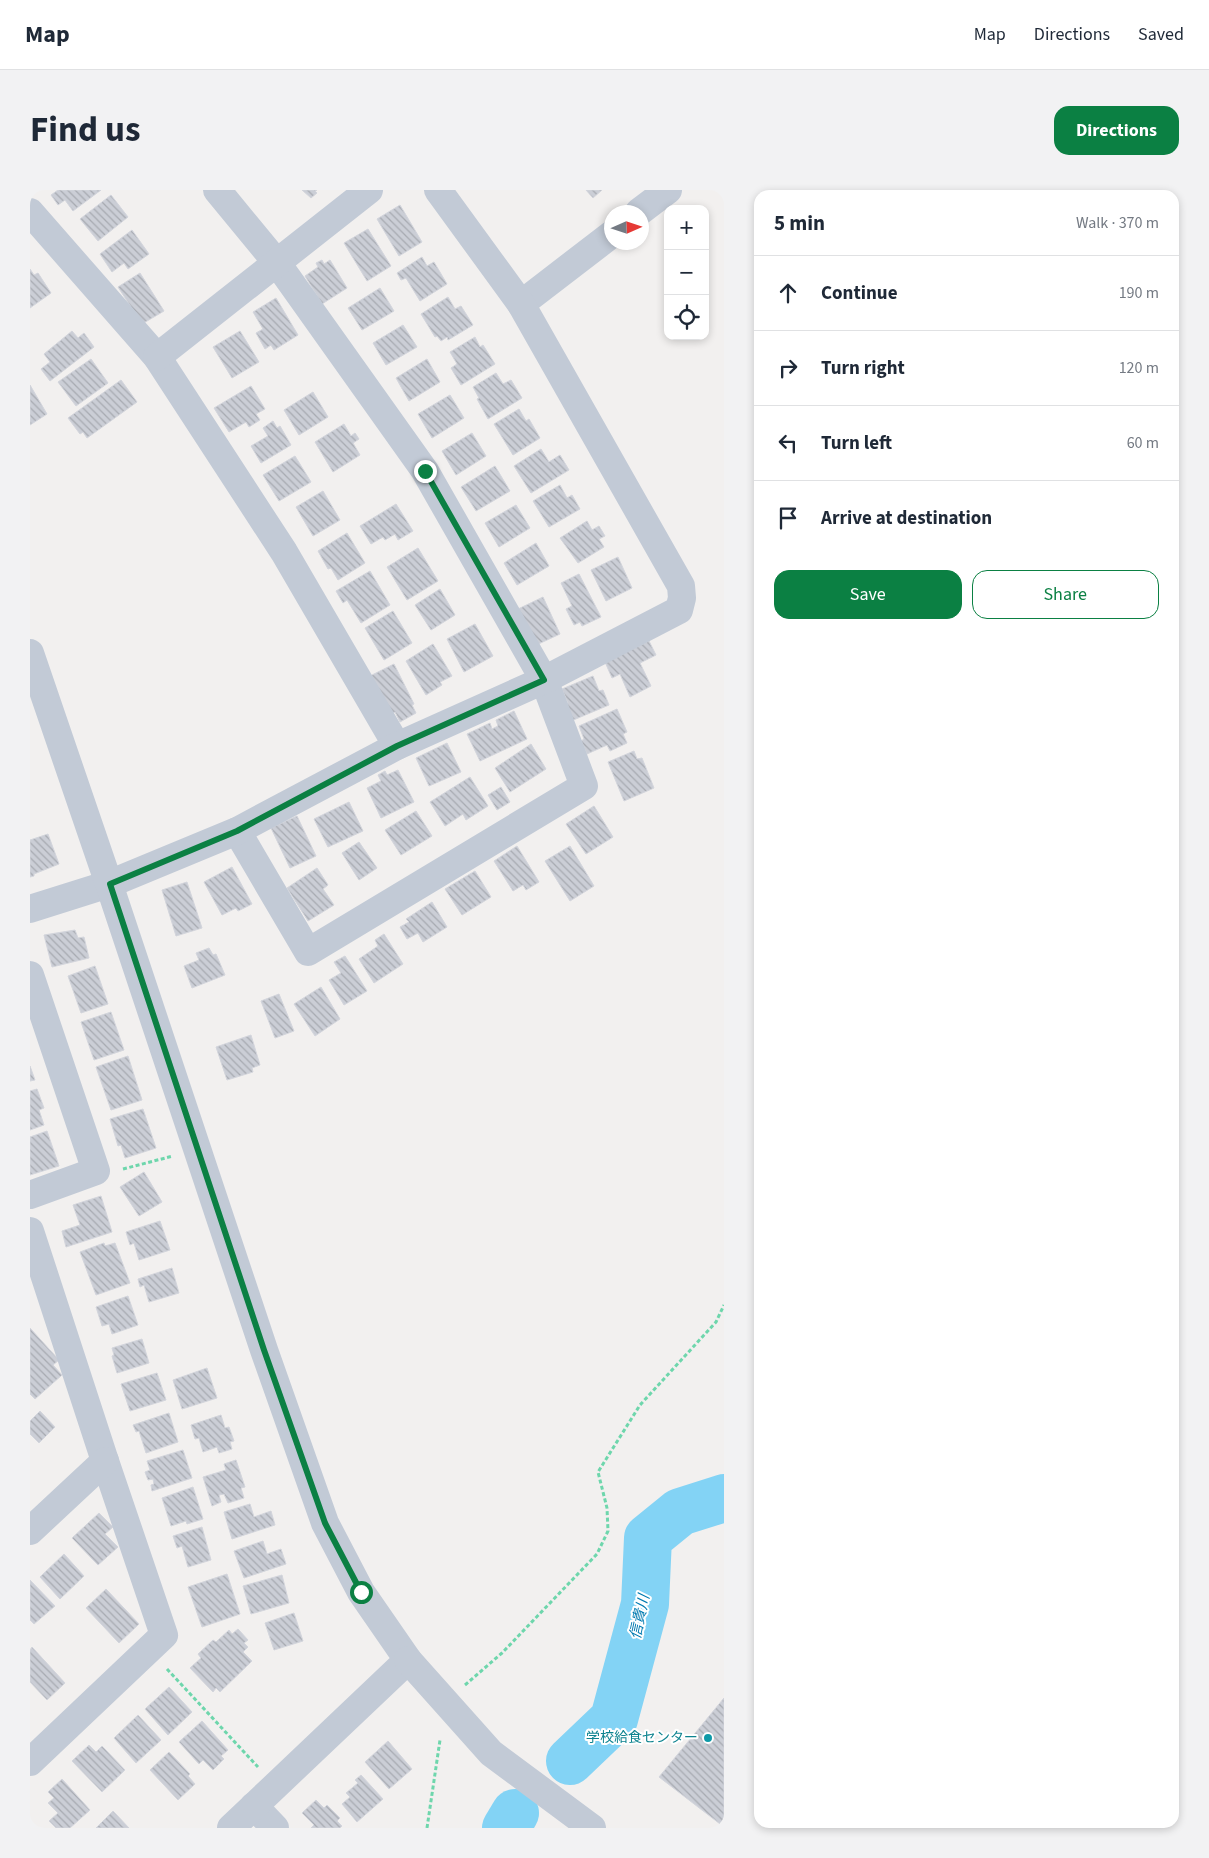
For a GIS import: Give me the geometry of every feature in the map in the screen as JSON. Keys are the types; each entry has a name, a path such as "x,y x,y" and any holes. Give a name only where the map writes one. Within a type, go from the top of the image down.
{"street":[{"path":"216,190 277,263 425,471 544,680 584,786 308,952 237,831"},
{"path":"157,357 369,190"},
{"path":"30,909 110,884 237,831 397,746 544,680 679,610 682,598 681,586 521,304 438,190"},
{"path":"648,205 668,190"},
{"path":"30,212 157,357 284,552 397,746"},
{"path":"521,304 604,240"},
{"path":"30,654 110,884 264,1350 325,1523 361,1592 408,1660 491,1753 592,1828"},
{"path":"30,975 96,1171 30,1195"},
{"path":"30,1231 38,1293 105,1461 164,1634 30,1762"},
{"path":"30,1531 105,1461"},
{"path":"231,1828 408,1660"},
{"path":"254,1806 274,1828"}],"path":[{"path":"96,1171 110,1173 173,1156"},
{"path":"465,1685 502,1654 596,1554 608,1531 607,1508 598,1472 640,1405 716,1322 724,1305"},
{"path":"149,1649 260,1769"},
{"path":"426,1828 440,1740"}],"building":[{"path":"58,190 101,190 73,211 65,200 58,205 51,195"},
{"path":"302,190 317,190 315,191 317,193 311,198"},
{"path":"586,190 602,190 593,198"},
{"path":"111,195 128,217 98,241 80,219"},
{"path":"400,205 422,242 399,256 377,219"},
{"path":"368,229 391,266 367,281 344,243"},
{"path":"132,230 149,254 128,269 124,263 112,272 100,254"},
{"path":"422,257 427,266 434,262 447,284 420,301 406,278 401,280 397,273"},
{"path":"322,260 324,264 330,260 347,288 322,304 305,276 318,267 316,263"},
{"path":"30,269 34,275 38,273 51,293 30,308"},
{"path":"140,273 164,311 142,324 118,287"},
{"path":"380,288 394,311 362,330 348,308"},
{"path":"448,297 455,309 461,306 473,325 448,340 447,337 441,341 437,336 435,337 421,314"},
{"path":"276,298 298,335 274,350 271,345 265,349 256,333 263,329 253,312"},
{"path":"403,325 417,347 386,365 373,343"},
{"path":"72,331 78,338 84,333 94,347 50,381 41,369 50,362 44,354"},
{"path":"240,331 259,362 232,378 213,347"},
{"path":"475,337 480,347 483,345 495,364 461,385 451,368 457,364 450,352"},
{"path":"91,359 108,383 76,406 58,382"},
{"path":"427,359 440,382 409,401 396,378"},
{"path":"496,373 503,384 511,380 522,398 488,419 473,387"},
{"path":"121,380 137,402 87,438 83,432 80,434 68,418"},
{"path":"30,385 47,414 30,425"},
{"path":"251,386 265,409 256,414 260,420 249,427 246,422 229,432 214,408"},
{"path":"313,392 328,417 299,435 284,410"},
{"path":"450,395 464,418 432,438 418,414"},
{"path":"519,409 526,421 529,419 540,438 513,455 494,424"},
{"path":"273,421 277,428 280,426 291,445 261,463 251,446 268,436 263,428"},
{"path":"344,424 351,436 355,433 359,439 353,443 360,455 333,472 315,442"},
{"path":"472,433 486,456 456,475 442,451"},
{"path":"541,449 549,462 560,455 569,470 531,493 514,466"},
{"path":"295,456 311,482 279,501 263,475"},
{"path":"495,466 510,491 476,511 461,487"},
{"path":"560,485 567,498 572,495 580,509 549,527 533,501"},
{"path":"323,491 340,520 313,536 296,507"},
{"path":"396,504 413,531 398,540 395,534 385,540 383,537 371,544 360,526"},
{"path":"516,505 530,528 499,547 485,523"},
{"path":"587,521 592,530 599,526 605,536 599,539 604,547 578,563 560,538"},
{"path":"347,533 365,563 338,580 331,568 328,569 318,551"},
{"path":"536,543 549,566 517,585 504,563"},
{"path":"418,548 438,581 407,600 387,567"},
{"path":"618,557 632,588 606,601 591,570"},
{"path":"370,571 390,605 361,623 347,600 343,603 336,591"},
{"path":"579,574 601,617 582,626 580,622 574,625 566,609 572,606 561,583"},
{"path":"440,589 455,615 431,630 415,605"},
{"path":"543,597 560,634 532,647 516,610"},
{"path":"393,611 412,643 384,660 365,628"},
{"path":"475,624 493,656 464,672 447,639"},
{"path":"649,641 656,655 640,663 651,686 630,697 620,674 612,678 605,662"},
{"path":"433,644 452,676 440,682 442,685 426,695 406,661"},
{"path":"394,664 414,704 412,705 416,713 400,722 395,712 388,716 368,677"},
{"path":"593,676 599,691 603,690 609,705 571,721 564,705 568,703 562,689"},
{"path":"617,709 627,732 623,734 627,743 610,751 607,745 587,754 581,741 584,739 579,726"},
{"path":"514,711 527,739 480,761 467,734 490,723 492,729 498,726 496,720"},
{"path":"447,743 461,772 429,786 416,758"},
{"path":"531,744 546,769 510,792 495,768"},
{"path":"634,751 637,759 642,758 654,788 624,801 608,762"},
{"path":"398,770 414,802 381,818 367,788 381,781 378,775 385,771 387,775"},
{"path":"470,777 488,806 466,820 463,814 445,826 430,802"},
{"path":"501,787 510,802 497,810 488,795"},
{"path":"349,802 363,831 328,847 314,819"},
{"path":"594,806 613,837 586,854 566,824"},
{"path":"416,811 432,836 401,855 385,830"},
{"path":"297,816 316,856 290,868 271,828"},
{"path":"48,834 59,864 30,877 30,840"},
{"path":"359,842 377,868 359,880 342,853"},
{"path":"517,846 539,882 526,890 523,885 513,891 494,861"},
{"path":"570,846 594,886 570,901 545,861"},
{"path":"232,867 252,904 238,911 236,908 222,915 204,882"},
{"path":"317,868 328,885 323,889 334,905 308,921 287,888"},
{"path":"475,871 491,897 462,915 445,889"},
{"path":"187,882 202,928 176,936 162,890"},
{"path":"432,902 447,927 423,942 418,933 407,939 400,927 409,922 406,919"},
{"path":"75,930 78,938 84,937 89,958 52,967 44,935"},
{"path":"384,934 403,964 374,983 359,959 378,946 375,940"},
{"path":"209,948 213,955 216,954 225,975 192,988 184,966 199,960 196,953"},
{"path":"345,956 367,991 344,1005 329,980 341,973 334,962"},
{"path":"95,966 108,1004 81,1013 68,976"},
{"path":"321,987 340,1019 315,1036 294,1004"},
{"path":"279,994 294,1031 275,1038 261,1001"},
{"path":"111,1012 124,1050 94,1060 81,1022"},
{"path":"251,1035 260,1065 252,1068 253,1072 227,1080 216,1047"},
{"path":"128,1056 142,1100 111,1110 96,1067"},
{"path":"30,1066 35,1080 30,1081"},
{"path":"37,1089 44,1108 39,1110 44,1125 30,1130 30,1091"},
{"path":"143,1109 156,1148 125,1158 121,1145 118,1146 110,1119"},
{"path":"47,1131 59,1166 30,1175 30,1137"},
{"path":"144,1172 162,1202 139,1216 120,1187"},
{"path":"101,1196 112,1232 66,1247 62,1231 80,1225 73,1205"},
{"path":"160,1221 170,1250 139,1260 134,1243 130,1245 126,1232"},
{"path":"104,1243 105,1246 115,1243 130,1283 96,1295 80,1252"},
{"path":"172,1268 179,1293 149,1302 144,1285 140,1287 138,1279"},
{"path":"128,1296 138,1325 112,1334 109,1324 102,1326 96,1307"},
{"path":"30,1328 59,1360 53,1365 62,1375 35,1399 30,1394"},
{"path":"142,1339 149,1363 117,1373 112,1356 114,1355 112,1348"},
{"path":"207,1368 217,1398 182,1409 173,1380"},
{"path":"157,1373 166,1400 130,1411 121,1384"},
{"path":"40,1411 55,1427 39,1443 30,1434 30,1421"},
{"path":"169,1413 178,1442 146,1453 139,1431 136,1432 133,1425"},
{"path":"221,1415 225,1428 229,1427 234,1441 230,1442 232,1449 219,1453 217,1447 203,1452 199,1438 195,1439 191,1425"},
{"path":"183,1450 192,1478 152,1491 153,1479 148,1480 145,1472 150,1470 147,1461"},
{"path":"236,1460 245,1487 241,1488 244,1498 228,1503 224,1494 219,1495 221,1502 212,1506 203,1477 226,1470 224,1464"},
{"path":"193,1487 203,1519 187,1524 186,1521 171,1526 162,1498"},
{"path":"250,1504 254,1517 271,1511 275,1525 232,1539 224,1512"},
{"path":"99,1513 113,1527 105,1534 118,1547 98,1565 72,1538"},
{"path":"202,1527 211,1560 188,1567 182,1546 177,1548 173,1536"},
{"path":"263,1541 267,1554 281,1549 286,1564 244,1578 234,1551"},
{"path":"64,1554 84,1576 60,1599 40,1577"},
{"path":"227,1574 240,1614 202,1627 188,1587"},
{"path":"282,1575 289,1603 251,1614 243,1586"},
{"path":"30,1580 55,1606 34,1624 30,1620"},
{"path":"106,1589 139,1624 119,1643 86,1608"},
{"path":"294,1613 303,1641 274,1650 265,1623"},
{"path":"238,1629 248,1640 244,1643 248,1647 243,1652 252,1661 220,1692 216,1688 213,1692 190,1668 201,1658 198,1654 213,1640 216,1642 229,1630 232,1634"},
{"path":"32,1647 65,1683 47,1700 30,1682 30,1650"},
{"path":"169,1687 192,1712 168,1735 145,1709"},
{"name":"学校給食センター","path":"724,1698 724,1827 659,1777"},
{"path":"138,1715 161,1740 136,1763 114,1738"},
{"path":"202,1721 228,1750 221,1756 224,1759 213,1770 203,1760 199,1764 179,1742"},
{"path":"388,1741 412,1769 389,1789 365,1762"},
{"path":"89,1745 96,1752 102,1746 125,1770 102,1792 72,1761"},
{"path":"169,1752 190,1774 188,1776 195,1784 178,1800 150,1770"},
{"path":"361,1775 383,1799 357,1822 342,1804 350,1797 346,1793 358,1783 355,1780"},
{"path":"62,1779 90,1810 70,1828 56,1828 49,1821 58,1813 48,1803 54,1798 48,1792"},
{"path":"316,1800 324,1808 327,1805 340,1818 337,1821 342,1826 340,1828 311,1828 314,1825 302,1813"},
{"path":"113,1811 129,1828 96,1828"}],"waterway":[{"name":"信貴川","path":"570,1761 614,1719 645,1604 648,1538 680,1512 724,1498"},
{"name":"信貴川","path":"506,1828 515,1813"}],"place":[{"name":"学校給食センター","path":"708,1738"}],"route":[{"path":"361,1592 325,1523 264,1350 110,884 237,831 397,746 544,680 425,471"}]}
